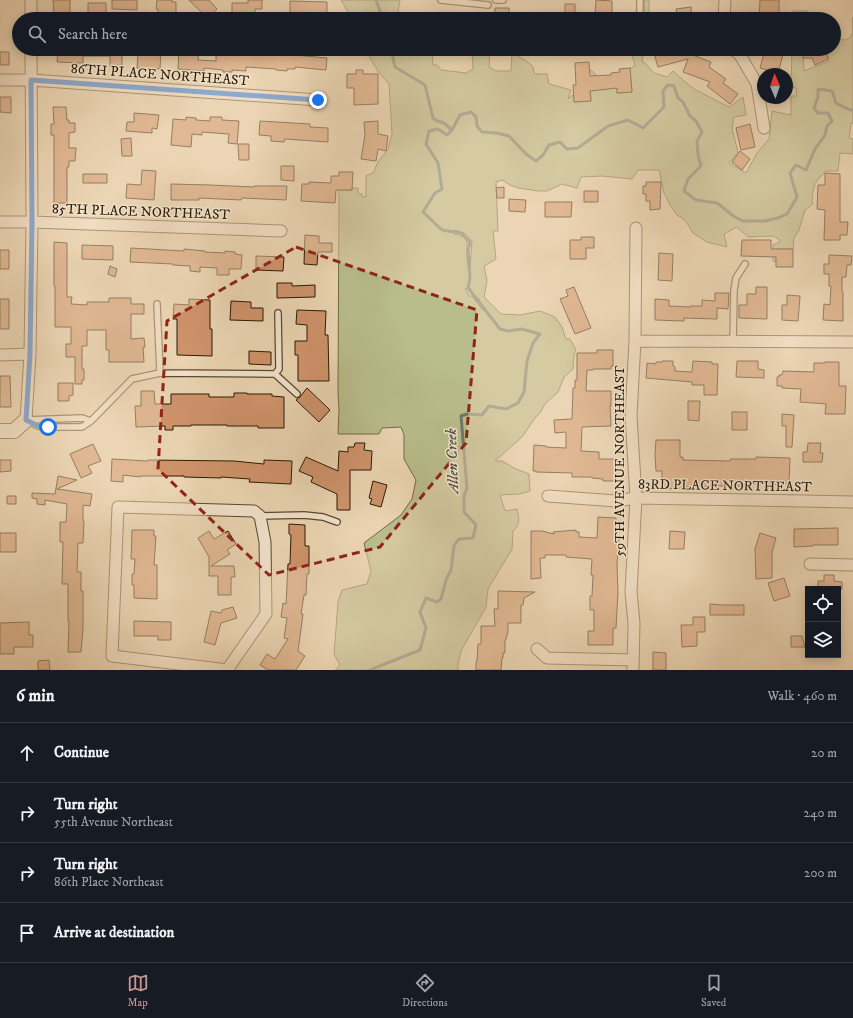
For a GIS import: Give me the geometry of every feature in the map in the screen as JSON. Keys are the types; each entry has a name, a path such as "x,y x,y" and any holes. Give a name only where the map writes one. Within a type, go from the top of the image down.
{"street":[{"path":"31,0 31,12"},
{"path":"724,12 725,0"},
{"path":"0,431 14,431 26,420 30,354 32,222 31,56"},
{"path":"741,56 757,84 764,128"},
{"name":"86TH PLACE NORTHEAST","path":"0,80 31,80 318,100"},
{"name":"85TH PLACE NORTHEAST","path":"0,222 281,232"},
{"name":"59TH AVENUE NORTHEAST","path":"633,665 634,623 631,592 636,498 631,416 635,341 636,228"},
{"path":"635,341 853,342"},
{"path":"0,355 30,354"},
{"name":"83RD PLACE NORTHEAST","path":"548,496 616,501 636,498 853,502"},
{"path":"118,507 257,513 265,542 266,614 228,670 112,656 118,507"},
{"path":"810,564 853,565"},
{"path":"537,648 547,658 633,665"}],"lane":[{"path":"441,0 488,5"},
{"path":"496,0 503,0"},
{"path":"640,0 640,12"},
{"path":"733,342 734,290 736,278 745,264"},
{"path":"157,304 160,373"},
{"path":"275,374 279,369 278,313"},
{"path":"26,420 38,426 82,427 90,421 132,379 160,373 275,374 297,394"},
{"path":"257,513 323,517 337,522"}],"highlighted area":[{"path":"296,247 477,310 466,443 380,547 269,575 158,469 167,321"}],"green space":[{"path":"341,0 400,0 398,12 348,12"},
{"path":"644,0 649,0 649,12 644,12"},
{"path":"793,11 808,11 808,12"},
{"path":"853,31 853,123 851,124 849,138 853,139 853,154 840,153 838,171 825,171 817,181 814,186 812,199 813,204 805,210 799,230 794,238 793,249 776,249 776,262 773,261 773,245 780,242 779,239 773,236 748,237 737,227 724,234 727,247 707,242 693,233 685,220 677,215 670,205 664,193 659,170 638,170 632,179 602,176 581,177 577,188 562,184 547,191 518,188 502,180 496,182 498,231 493,231 496,259 484,266 487,281 484,297 501,314 520,315 540,311 555,317 562,327 566,339 570,339 576,350 573,369 564,377 558,392 545,404 522,437 495,461 502,461 529,474 530,491 520,494 500,495 505,511 517,509 519,518 516,529 513,531 512,550 488,589 486,607 461,651 458,670 335,670 340,665 334,654 338,602 342,590 367,584 371,571 364,543 401,515 412,499 416,480 404,459 404,435 401,427 382,428 379,434 338,434 339,190 352,190 352,188 358,188 358,194 362,194 362,197 366,197 366,176 373,173 378,162 388,149 392,134 389,84 379,73 369,56 432,56 433,65 437,65 441,70 466,73 473,69 472,56 490,56 489,67 496,71 511,71 512,56 518,56 533,67 534,74 547,74 549,84 571,90 568,99 574,94 574,102 591,101 589,70 591,70 598,77 598,89 617,88 617,93 632,92 630,68 635,66 632,56 643,56 642,62 645,63 654,73 667,77 673,71 694,89 729,107 743,97 746,115 734,117 732,129 738,152 729,163 746,173 757,153 769,139 772,111 791,115 793,96 797,96 796,88 793,87 792,56 803,56 804,71 829,61 827,56 841,56 841,40 848,39","holes":["454,230 464,233 472,241 470,267 468,266 467,262 466,241 463,237 454,234","470,288 474,295 479,299 483,310 472,296 468,295 465,289"]}],"building":[{"path":"53,0 70,0 70,12 54,12"},
{"path":"112,0 137,0 137,10 112,9"},
{"path":"157,0 172,0 172,2 176,2 176,12 158,12 158,9 156,9"},
{"path":"189,0 209,0 217,9 214,12 201,12"},
{"path":"248,0 262,0 262,9 255,9 255,12 232,12 232,3 248,3"},
{"path":"596,0 612,1 612,12 595,12"},
{"path":"760,0 779,0 779,12 759,12"},
{"path":"290,1 327,2 327,12 290,12"},
{"path":"88,3 106,3 106,12 88,12"},
{"path":"565,4 575,4 575,12 565,12"},
{"path":"691,7 691,12 677,12 676,9"},
{"path":"495,8 509,8 509,12 495,12"},
{"path":"0,52 9,52 9,65 0,65"},
{"path":"57,56 83,56 83,63 57,62"},
{"path":"110,56 122,56 122,67 110,67"},
{"path":"138,56 161,56 160,69 137,68"},
{"path":"179,56 198,56 198,60 216,61 216,56 306,56 327,58 326,70 295,67 295,69 287,69 287,71 246,67 246,71 232,70 232,72 223,72 223,70 204,68 204,71 178,69"},
{"path":"655,56 695,56 711,62 709,67 726,79 723,83 738,94 730,104 707,86 710,82 683,72 688,59 658,67"},
{"path":"763,56 782,56 780,68 760,68"},
{"path":"803,56 827,56 828,59 815,65 812,58 803,58"},
{"path":"589,62 590,76 611,75 611,73 620,72 619,69 630,68 632,92 617,93 617,88 590,91 591,101 574,102 573,85 576,85 575,63"},
{"path":"356,70 363,70 363,74 378,74 378,104 354,105 354,88 347,88 347,74 356,74"},
{"path":"0,97 11,97 11,113 0,112"},
{"path":"53,107 66,107 67,120 69,120 69,123 75,123 75,132 69,133 69,148 76,148 75,161 69,161 69,167 67,167 67,203 54,203 54,135 51,135 51,124 54,124"},
{"path":"134,113 159,115 157,129 152,128 152,133 126,131 127,122 134,122"},
{"path":"186,117 196,118 196,120 210,121 210,117 222,117 222,120 239,121 237,144 228,143 229,134 202,132 202,135 192,134 191,147 171,145 173,119 186,120"},
{"path":"260,121 310,124 310,127 328,128 328,142 285,139 284,142 271,141 271,136 259,135"},
{"path":"378,121 378,134 388,136 386,151 378,149 376,161 361,159 365,135 364,122"},
{"path":"750,124 755,147 741,150 736,128"},
{"path":"131,138 132,156 122,156 121,139"},
{"path":"238,144 249,144 249,160 239,160"},
{"path":"740,151 750,159 742,170 732,162"},
{"path":"281,166 294,166 294,181 281,180"},
{"path":"142,170 156,171 154,200 126,198 127,184 141,185"},
{"path":"339,172 353,172 352,190 336,190 335,203 301,201 302,184 309,184 309,182 331,183 331,176 339,176"},
{"path":"825,173 840,174 840,222 848,222 847,235 840,235 840,240 824,240 825,210 817,209 818,185 825,185"},
{"path":"83,174 107,174 107,183 83,183"},
{"path":"646,182 661,182 660,209 650,210 650,201 646,201 646,194 643,194 643,186 646,186"},
{"path":"171,184 254,187 287,186 286,200 199,198 199,200 171,200"},
{"path":"504,187 504,198 497,198 496,188"},
{"path":"584,191 598,191 598,202 584,202"},
{"path":"509,199 526,200 525,212 509,211"},
{"path":"545,202 572,202 571,217 545,217"},
{"path":"305,235 319,236 319,243 332,243 332,252 318,252 317,265 304,264"},
{"path":"581,237 594,237 594,248 586,248 586,259 570,259 570,240 581,240"},
{"path":"742,240 771,240 771,249 793,249 793,267 776,267 776,257 741,256"},
{"path":"54,242 67,243 67,297 72,297 71,304 87,305 87,302 109,302 109,298 131,298 131,304 144,304 144,314 131,314 131,339 144,338 144,362 109,362 109,350 106,350 106,330 87,330 87,346 82,346 82,369 84,369 84,380 82,380 82,384 75,384 75,357 66,357 66,344 71,344 71,327 55,327"},
{"path":"82,245 113,246 113,260 82,259"},
{"path":"131,248 184,251 184,249 225,253 225,251 235,252 235,254 242,255 241,269 229,269 229,275 217,275 217,268 200,267 200,272 190,271 190,266 130,262"},
{"path":"0,250 9,250 9,269 0,269"},
{"path":"659,253 673,254 672,281 658,280"},
{"path":"829,255 852,256 851,265 847,265 846,277 842,277 843,321 823,320 824,304 830,305 831,286 829,286 829,274 824,274 824,264 829,264"},
{"path":"256,256 284,257 283,271 256,270"},
{"path":"110,266 117,269 115,277 108,274"},
{"path":"277,283 292,283 292,286 315,285 315,297 277,298"},
{"path":"574,287 591,328 575,334 560,299 568,296 566,290"},
{"path":"756,287 767,287 767,319 739,318 739,305 747,305 747,294 756,294"},
{"path":"715,293 729,293 728,309 717,308 717,319 684,318 684,321 655,320 655,299 669,300 669,306 702,306 702,300 715,301"},
{"path":"787,295 800,296 798,321 782,320 782,305 787,305"},
{"path":"0,299 9,299 9,329 0,329"},
{"path":"189,299 210,300 212,356 177,355 177,319 173,319 174,304 189,305"},
{"path":"231,301 251,302 251,308 263,308 263,321 230,320"},
{"path":"297,310 326,311 325,335 328,335 329,381 298,381 298,355 295,355 295,341 307,341 307,325 296,324"},
{"path":"597,350 613,350 613,366 611,366 611,369 587,370 586,391 611,391 611,426 582,427 581,451 599,452 599,459 616,459 616,481 603,481 603,479 592,477 572,477 572,473 533,471 534,445 566,448 566,432 555,433 554,420 572,419 573,388 575,388 575,380 577,380 577,353 597,353"},
{"path":"249,351 271,352 271,365 249,364"},
{"path":"673,361 675,371 692,372 693,361 712,362 712,364 718,364 717,395 704,395 704,385 692,385 692,382 646,378 647,363 656,364 656,362"},
{"path":"737,361 758,361 758,369 764,370 764,378 736,377"},
{"path":"839,362 839,386 846,386 845,414 825,414 826,404 800,402 801,389 782,388 782,386 777,386 777,377 782,375 783,371 814,372 814,363"},
{"path":"0,376 10,376 11,407 0,407"},
{"path":"58,383 73,383 73,395 69,396 69,401 58,401"},
{"path":"307,388 330,410 319,422 296,400"},
{"path":"141,391 154,391 155,404 171,404 171,394 209,394 209,397 234,397 234,393 247,393 272,394 272,396 284,397 284,428 191,425 173,426 173,430 165,430 165,426 136,427 135,406 141,406"},
{"path":"688,401 700,401 699,421 688,420"},
{"path":"732,412 747,412 747,430 732,430"},
{"path":"782,414 794,415 792,447 786,447 786,426 782,426"},
{"path":"656,440 680,440 680,457 683,457 683,460 730,461 730,459 756,459 756,457 790,458 789,484 744,484 744,486 706,486 664,489 664,484 662,484 662,471 656,471"},
{"path":"355,443 365,443 364,450 372,451 371,470 350,470 350,510 337,510 337,494 311,482 313,477 299,471 306,457 338,471 339,451 348,452 348,447 354,447"},
{"path":"808,443 821,443 820,453 823,453 822,462 803,462 803,452 807,452"},
{"path":"93,444 101,461 88,466 92,473 81,478 70,454"},
{"path":"112,459 148,461 234,461 264,464 264,460 292,461 291,484 249,482 250,479 184,476 140,477 123,475 123,482 111,481"},
{"path":"0,460 11,460 11,471 0,472"},
{"path":"58,476 77,480 57,489 92,494 90,506 83,505 83,543 78,543 77,572 81,572 81,591 83,591 83,629 81,652 68,652 68,584 62,584 63,542 60,542 60,522 66,522 67,504 45,500 45,505 37,504 37,499 32,498 32,493 55,494"},
{"path":"373,481 387,485 381,507 370,504 372,499 369,498"},
{"path":"7,496 16,496 16,504 7,504"},
{"path":"598,517 616,518 615,536 619,537 616,628 613,628 613,645 588,645 588,631 594,631 594,610 590,610 593,575 591,575 592,559 566,557 566,555 545,555 545,558 540,558 541,578 531,579 531,531 542,531 554,534 553,532 576,530 576,532 579,532 579,537 597,538"},
{"path":"289,524 305,525 305,546 309,546 309,574 307,574 306,595 304,595 301,614 303,614 298,651 305,656 296,670 268,670 260,665 267,654 275,659 288,639 284,638 287,618 281,617 283,603 286,604 288,564 290,564 291,535 289,534"},
{"path":"838,528 838,545 794,547 794,529"},
{"path":"132,530 154,530 154,536 156,536 154,565 157,565 157,599 134,598 132,574 134,574 135,559 131,559"},
{"path":"209,531 214,539 228,531 236,544 227,550 230,554 211,566 234,566 235,577 231,577 231,595 218,595 218,576 209,576 209,557 198,538"},
{"path":"670,531 685,532 684,549 669,549"},
{"path":"0,533 16,533 16,552 0,552"},
{"path":"760,533 776,538 772,552 772,578 756,579 755,549"},
{"path":"824,575 834,575 834,581 842,582 842,589 841,586 818,586 818,581 824,581"},
{"path":"784,578 790,596 774,601 768,583"},
{"path":"498,591 535,592 524,598 523,605 521,605 521,623 508,623 508,633 505,640 505,653 503,653 501,670 476,670 478,644 481,644 481,626 495,626 494,609 498,609"},
{"path":"710,604 744,605 744,615 710,615"},
{"path":"233,607 237,618 221,623 215,645 204,642 211,611 221,613 222,610"},
{"path":"693,617 705,617 705,632 697,632 697,646 682,647 681,625 693,625"},
{"path":"134,621 171,622 171,640 158,640 158,636 134,636"},
{"path":"29,622 29,635 33,635 33,647 14,647 14,654 0,654 0,623"},
{"path":"791,636 802,636 805,647 791,647"},
{"path":"653,652 666,653 666,670 653,670"},
{"path":"49,660 50,670 38,670 38,661"}],"waterway":[{"path":"376,0 380,12"},
{"path":"393,56 395,67 425,85 433,118 444,123 452,130"},
{"name":"Allen Creek","path":"370,670 420,650 426,628 420,612 426,598 437,602 441,599 446,580 451,570 454,546 459,539 473,538 476,525 464,512 464,496 467,488 461,416 467,414 482,415 489,406 506,409 518,403 524,392 527,361 533,343 540,334 522,329 508,331 500,329 468,288 470,278 468,250 470,242 461,233 442,230 423,212 435,193 442,189 438,163 426,144 429,131 438,129 447,135 452,130 460,115 471,112 476,117 477,126 482,132 497,133 509,136 526,154 536,161 543,155 549,145 560,142 567,149 578,148 608,126 628,120 643,128 664,107 663,91 668,85 674,86 678,98 683,102 690,116 696,121 702,132 697,141 698,155 701,166 688,179 684,191 696,200 717,203 735,217 743,221 765,221 787,214 797,197 790,173 796,165 806,170 815,149 825,135 827,126 832,121 828,113 818,113 814,108 818,97 818,89 832,91 836,103 853,110"}],"route":[{"path":"48,427 38,426 26,420 30,354 32,222 31,80 318,100"}]}
